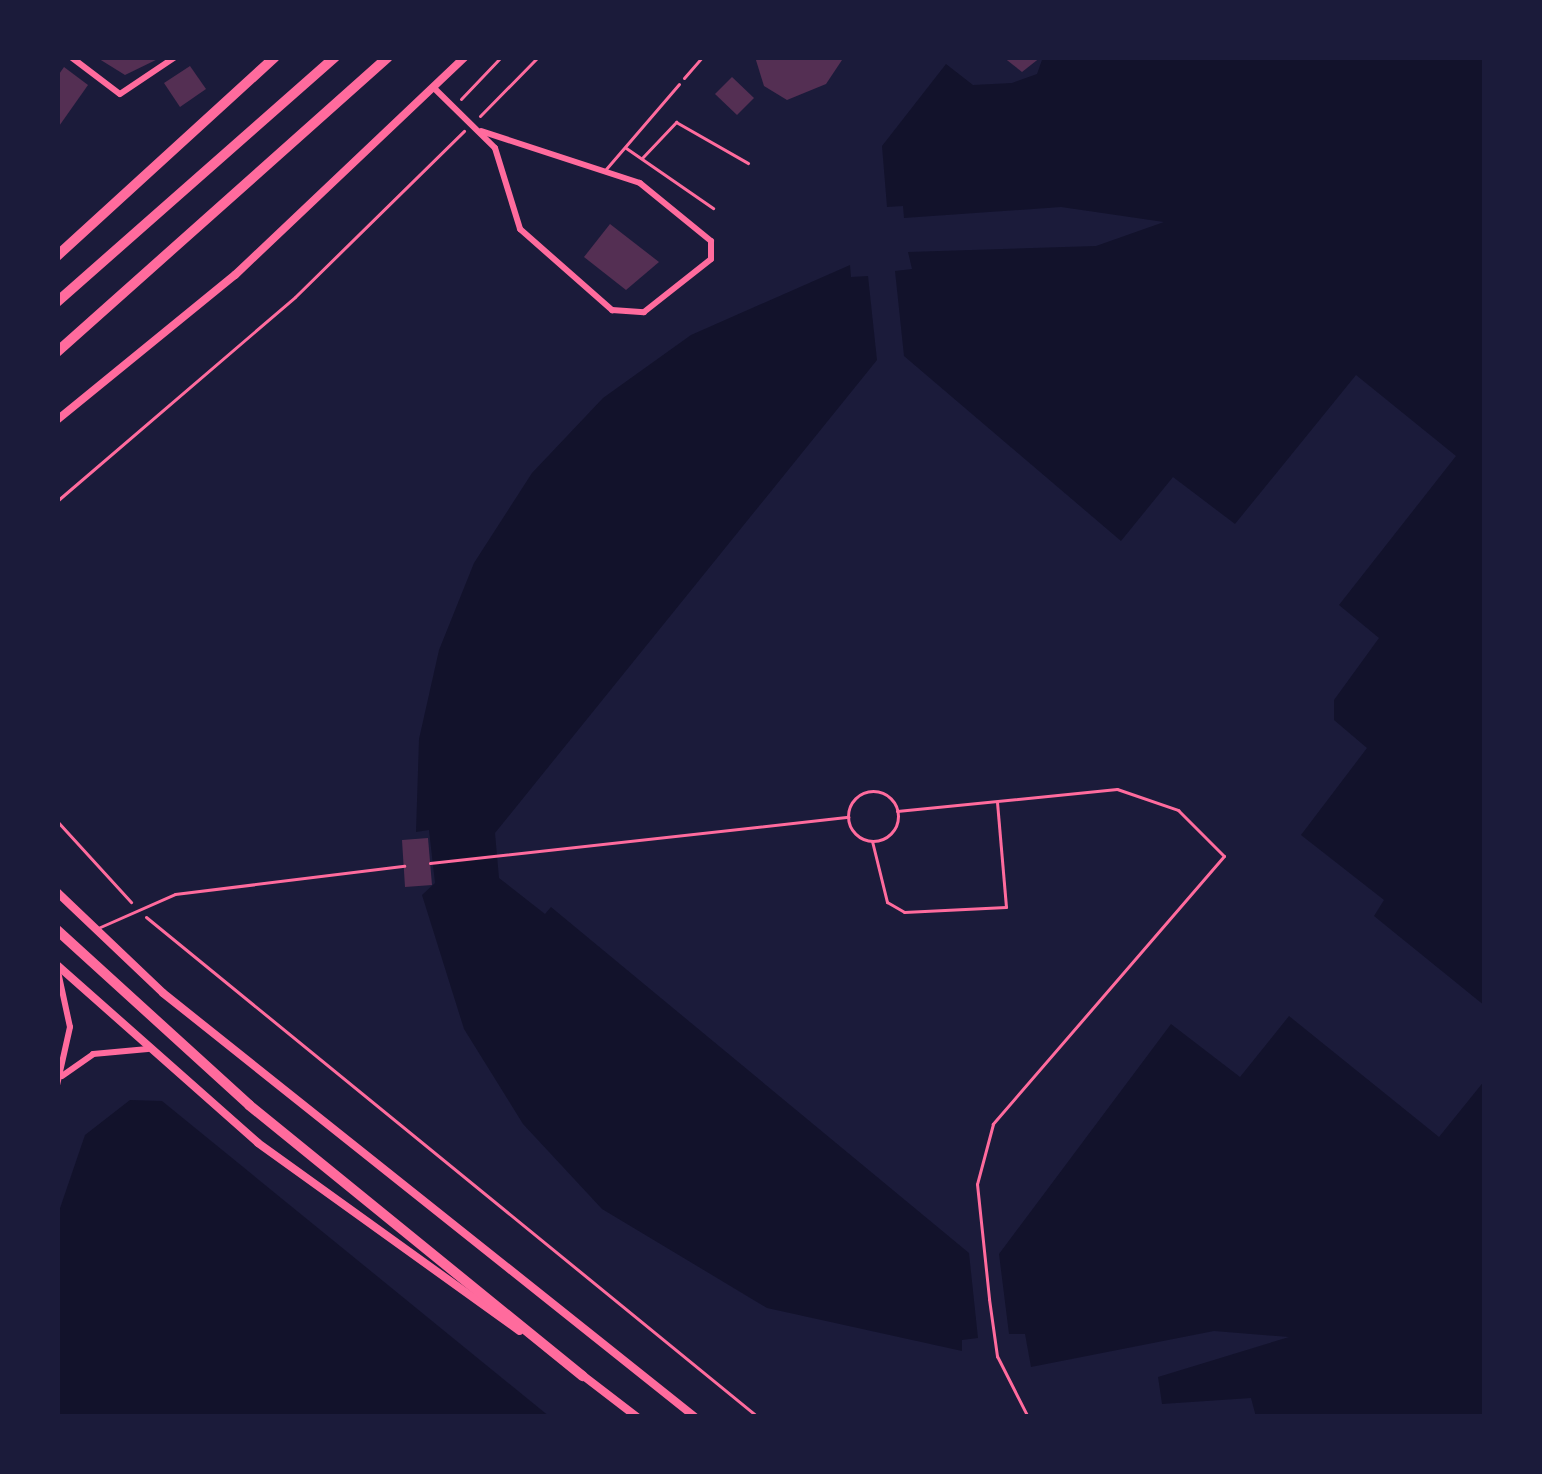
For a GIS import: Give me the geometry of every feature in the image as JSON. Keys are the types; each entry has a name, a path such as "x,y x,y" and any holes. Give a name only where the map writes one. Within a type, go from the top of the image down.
{"main road":[{"path":"57,256 275,57"},
{"path":"57,302 335,57"},
{"path":"57,352 388,57"},
{"path":"57,930 249,1105 584,1376"}],"street":[{"path":"71,57 120,94 175,57"},
{"path":"57,420 235,275 465,57"},
{"path":"435,89 481,131 640,183 713,246 707,263 633,315 612,310 520,229 481,131"},
{"path":"57,892 96,929 695,1417"},
{"path":"57,966 296,1173 637,1417"},
{"path":"57,966 70,1027 58,1082"},
{"path":"58,1082 93,1054 150,1049"}],"lane":[{"path":"605,170 679,84"},
{"path":"642,158 676,122 748,163"},
{"path":"625,147 713,208"},
{"path":"431,863 848,817 868,791 897,811 996,799 1153,796 1202,827 1224,856 993,1124 977,1184 989,1299 998,1356 1028,1417"},
{"path":"848,817 872,841 887,902 904,913 1006,907 996,799"},
{"path":"872,841 893,831 897,811"},
{"path":"96,929 212,888 404,866"}],"path":[{"path":"454,106 501,57"},
{"path":"57,501 295,297 538,57"},
{"path":"679,84 702,57"},
{"path":"57,821 139,910 758,1417"}],"shaded area":[{"path":"1043,57 1485,57 1485,1006 1374,916 1384,900 1301,835 1367,748 1334,720 1334,700 1379,638 1339,605 1456,456 1356,375 1235,524 1173,477 1121,541 904,356 895,271 912,269 908,252 1096,246 1164,222 1061,207 904,218 903,206 887,207 882,146 946,64 973,85 1012,83 1037,74"},
{"path":"850,265 851,277 868,276 877,360 495,833 499,878 545,914 551,907 969,1253 978,1338 962,1340 962,1351 767,1308 602,1209 523,1124 464,1029 422,895 435,883 429,830 416,832 419,739 439,650 474,563 532,473 603,398 691,335"},
{"path":"1289,1016 1439,1137 1485,1080 1485,1416 1256,1417 1251,1398 1162,1404 1158,1377 1289,1337 1214,1331 1031,1367 1025,1334 1009,1334 999,1254 1171,1024 1240,1077"},
{"path":"130,1100 162,1101 550,1417 57,1417 57,1217 85,1135"}],"building":[{"path":"96,57 162,57 125,75"},
{"path":"755,57 844,57 826,84 787,100 764,86"},
{"path":"1003,57 1041,57 1022,72"},
{"path":"190,66 206,89 180,107 164,83"},
{"path":"64,67 88,85 57,129 57,77"},
{"path":"732,77 754,98 737,115 715,94"},
{"path":"610,224 659,262 626,290 584,257"},
{"path":"428,838 432,885 405,887 402,840"}]}
